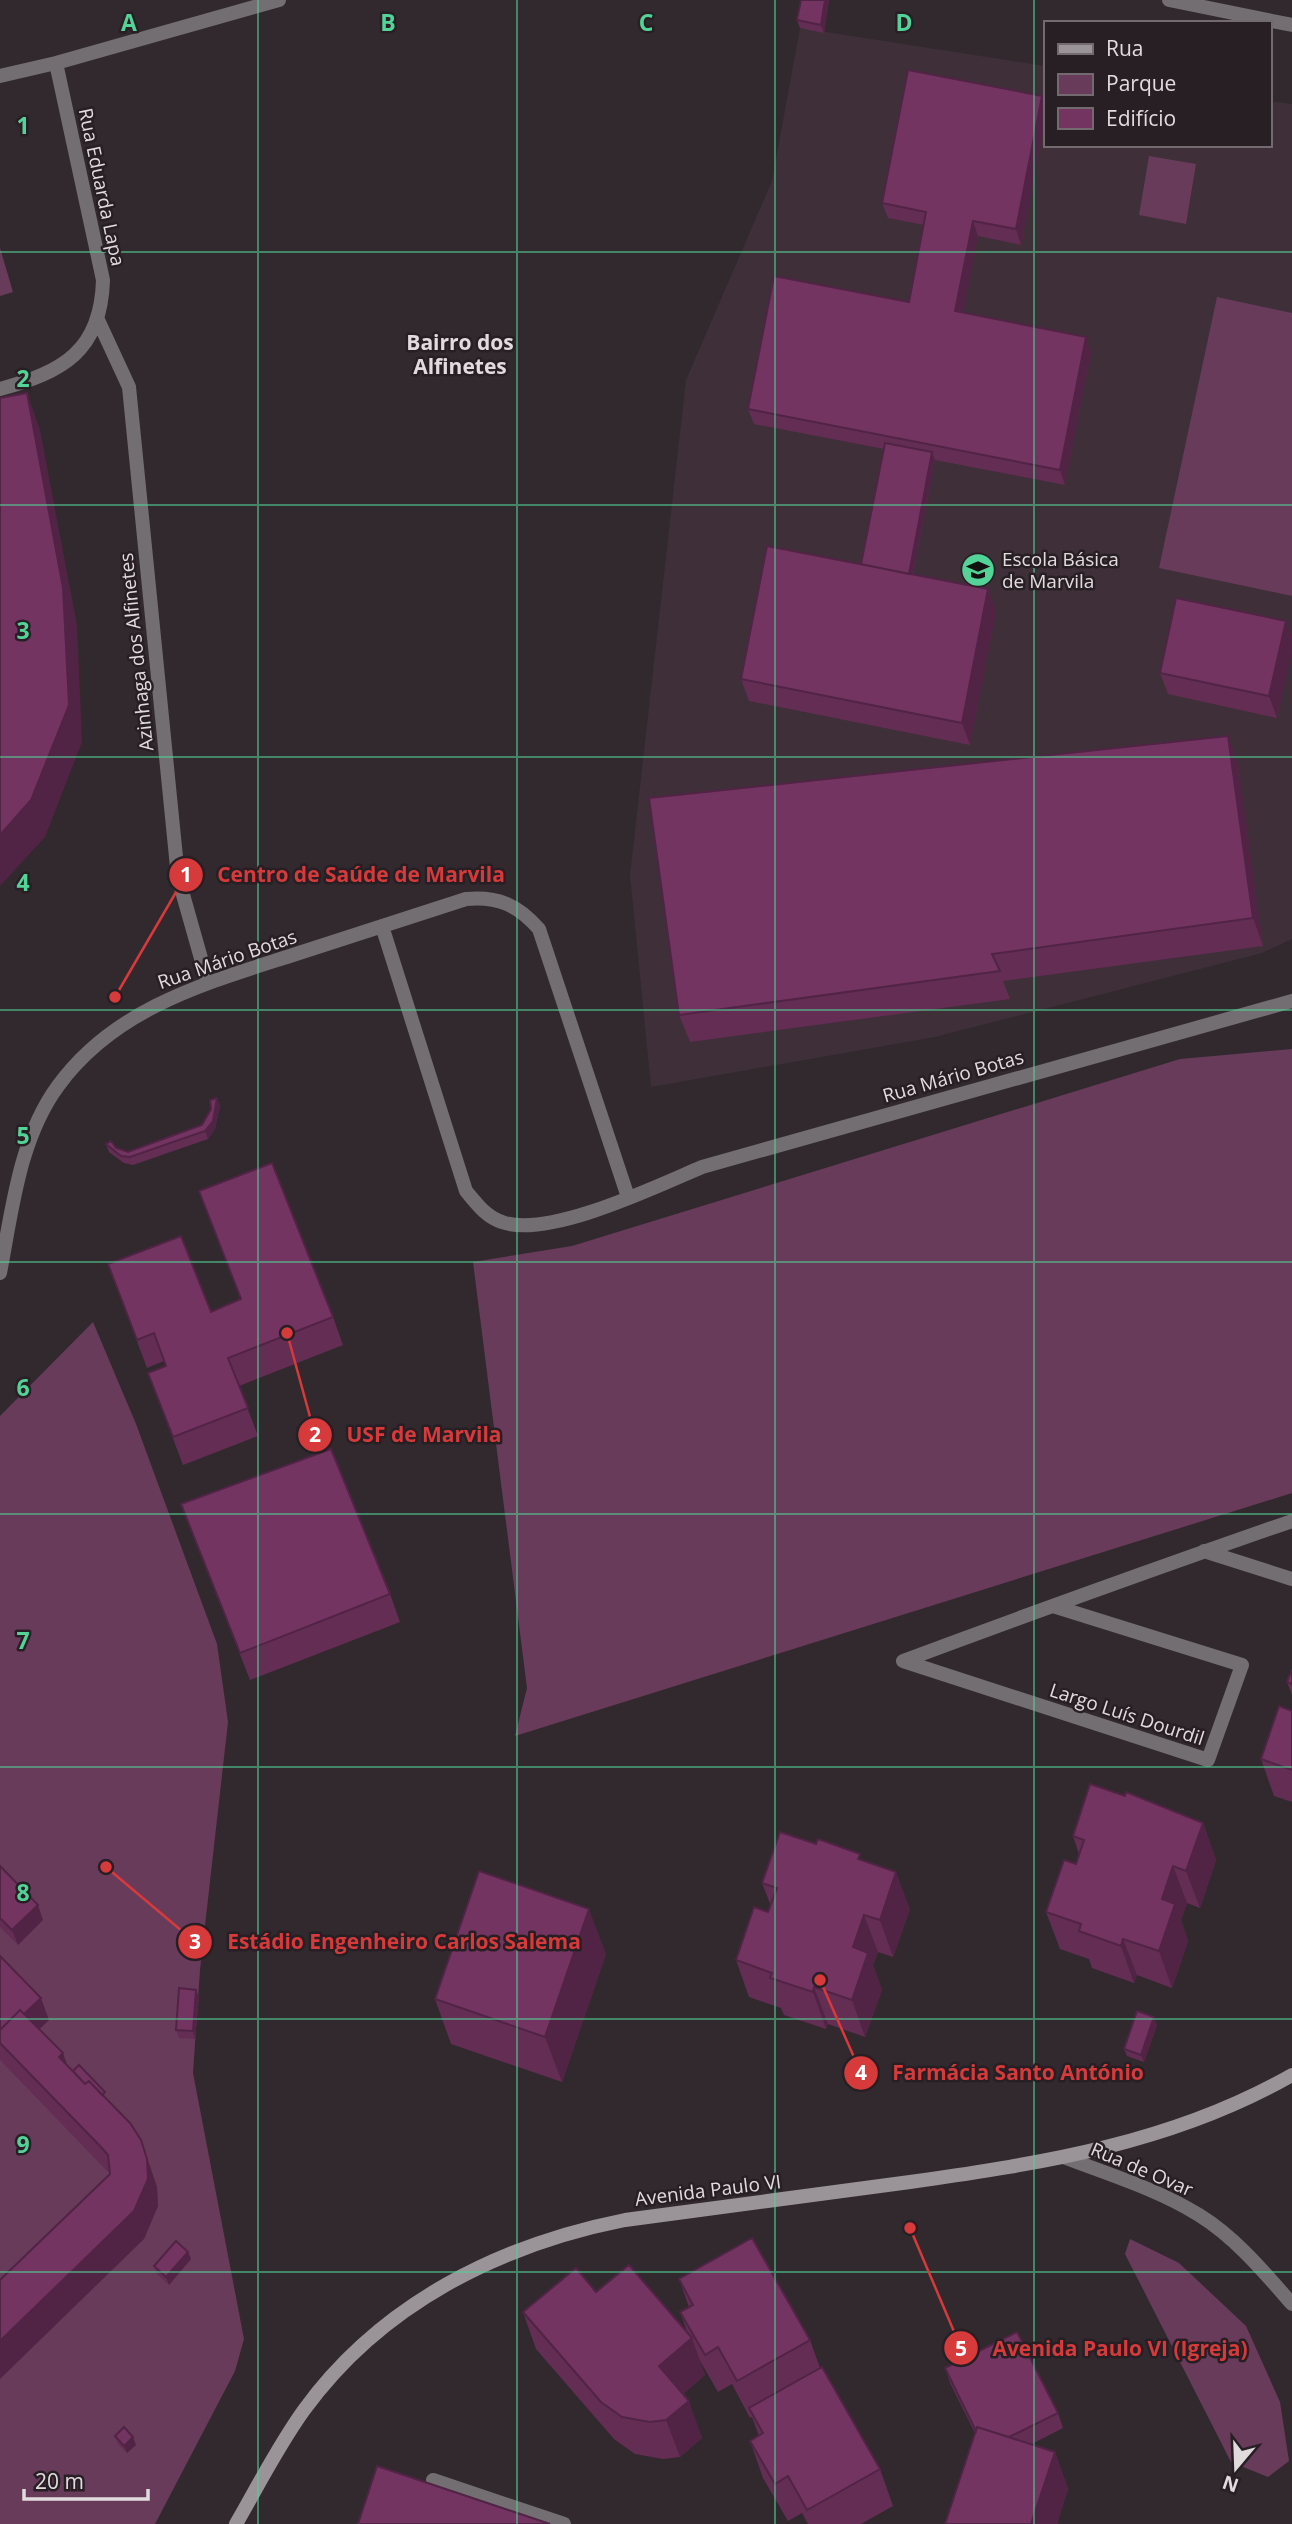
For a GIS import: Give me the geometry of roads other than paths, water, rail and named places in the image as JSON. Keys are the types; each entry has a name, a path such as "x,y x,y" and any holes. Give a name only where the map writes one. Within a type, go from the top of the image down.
{"main road":[{"name":"Avenida Paulo VI","path":"236,2524 306,2408 357,2350 418,2302 501,2255 559,2235 625,2220 1066,2158 1174,2129 1224,2110 1292,2075"}],"street":[{"path":"0,76 56,64 279,0"},
{"path":"1169,0 1292,25"},
{"name":"Rua Eduarda Lapa","path":"0,389 61,368 77,354 98,320 103,280 56,64"},
{"name":"Azinhaga dos Alfinetes","path":"98,320 129,387 178,877 208,983"},
{"name":"Rua Mário Botas","path":"0,1273 24,1157 56,1088 78,1062 129,1018 208,983 466,899 485,897 512,905 539,929 628,1197"},
{"name":"Rua Mário Botas","path":"382,926 466,1191 479,1208 502,1222 522,1227 542,1226 628,1197 702,1167 1292,1001"},
{"name":"Largo Luís Dourdil","path":"1053,1606 1242,1665 1208,1760 903,1661 1053,1606 1204,1551 1292,1521"},
{"path":"1204,1551 1292,1579"},
{"name":"Rua de Ovar","path":"1066,2158 1170,2199 1200,2216 1229,2238 1292,2304"},
{"path":"433,2480 564,2524"}],"place":[{"name":"Escola Básica de Marvila","path":"978,570"},
{"name":"Centro de Saúde de Marvila","path":"115,997"},
{"name":"USF de Marvila","path":"287,1333"},
{"name":"Estádio Engenheiro Carlos Salema","path":"106,1867"},
{"name":"Farmácia Santo António","path":"820,1980"},
{"name":"Avenida Paulo VI (Igreja)","path":"910,2228"}],"district":[{"name":"Bairro dos Alfinetes","path":"460,355"}]}
